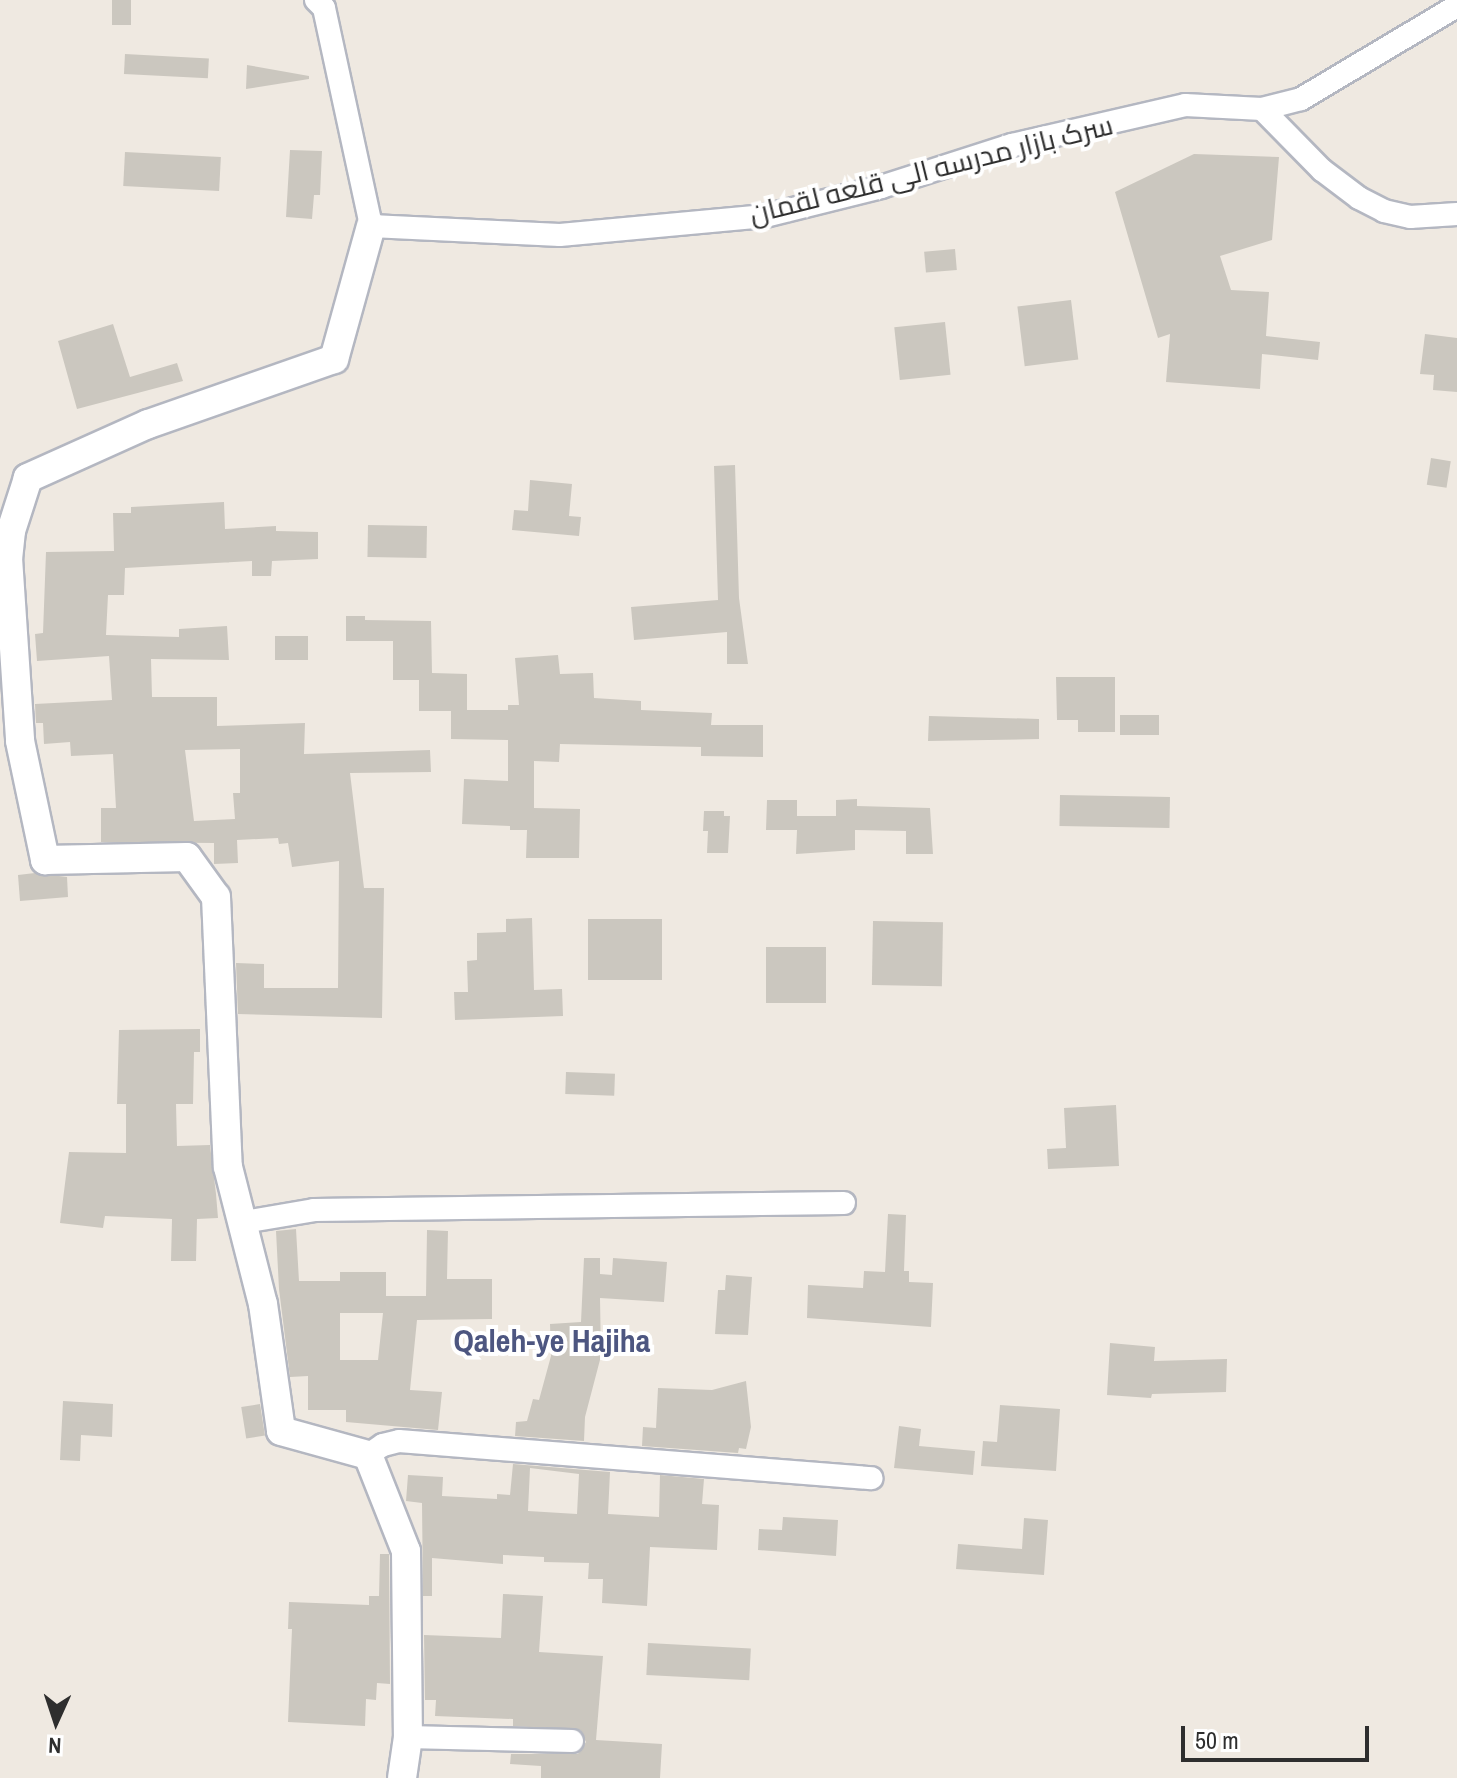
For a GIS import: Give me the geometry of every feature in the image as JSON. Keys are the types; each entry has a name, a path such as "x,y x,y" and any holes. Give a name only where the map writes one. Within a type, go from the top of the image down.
{"street":[{"path":"316,0 324,8 371,226 334,359 148,424 28,478 11,531 8,558 20,741 45,860 187,857 216,897 228,1167 263,1304 281,1431 368,1455 383,1445 399,1441 872,1478"},
{"name":"سرک بازار مدرسه الی قلعه لقمان","path":"371,226 560,235 765,216 881,187 1012,145 1185,105 1262,109 1301,99 1457,6"},
{"path":"1262,109 1322,170 1359,198 1384,211 1410,217 1457,214"},
{"path":"244,1222 314,1210 844,1203"},
{"path":"368,1455 406,1551 408,1737 402,1778"},
{"path":"408,1737 572,1741"}],"building":[{"path":"112,0 131,0 131,25 112,25"},
{"path":"125,54 209,58 208,78 124,74"},
{"path":"247,65 309,76 309,79 246,89"},
{"path":"290,150 322,151 320,195 314,195 312,219 286,217"},
{"path":"125,152 221,157 219,191 123,186"},
{"path":"1194,154 1279,157 1272,240 1220,256 1231,290 1269,292 1266,336 1320,342 1318,360 1262,354 1260,389 1166,382 1170,334 1158,338 1115,192"},
{"path":"955,249 957,270 926,273 924,252"},
{"path":"1071,300 1078,360 1025,366 1017,307"},
{"path":"945,322 951,375 900,380 894,327"},
{"path":"113,324 130,377 177,363 183,381 77,409 58,341"},
{"path":"1425,334 1457,338 1457,392 1433,390 1434,375 1420,374"},
{"path":"1431,458 1451,461 1447,488 1427,485"},
{"path":"735,465 739,598 748,664 727,664 727,632 634,640 631,607 718,600 714,466"},
{"path":"530,480 572,484 569,516 581,517 579,536 512,530 514,510 528,511"},
{"path":"224,502 225,529 276,526 276,531 318,532 318,559 272,561 271,576 252,576 252,561 125,568 124,595 108,595 106,635 179,637 179,629 227,626 229,660 151,659 152,697 217,697 217,726 305,723 304,754 430,750 431,772 350,773 364,888 384,888 382,1018 238,1014 236,963 264,964 264,988 338,988 339,861 292,867 288,843 279,844 278,838 237,840 238,863 214,864 214,843 101,842 101,808 116,808 113,754 71,756 70,742 44,744 43,723 36,723 35,704 112,700 109,656 37,661 35,634 43,633 46,552 114,551 113,513 131,513 131,507","holes":["240,749 240,793 233,793 235,819 194,821 185,750"]},
{"path":"368,525 427,526 426,558 367,557"},
{"path":"346,616 365,616 365,620 431,621 432,673 467,674 467,710 508,710 508,705 519,705 515,658 558,655 560,674 593,673 594,698 641,701 641,710 712,713 711,725 763,725 763,757 701,756 701,747 560,744 559,762 534,761 534,808 580,809 579,858 526,858 527,830 510,830 510,826 462,824 464,779 508,781 508,740 451,739 451,711 419,711 419,680 393,680 393,641 346,641"},
{"path":"275,636 308,636 308,660 275,660"},
{"path":"1056,677 1115,677 1115,732 1078,732 1078,720 1057,720"},
{"path":"1120,715 1159,715 1159,735 1120,735"},
{"path":"929,716 1039,719 1039,739 928,741"},
{"path":"1060,795 1170,797 1169,828 1059,826"},
{"path":"857,799 857,806 930,808 933,854 906,854 906,831 855,830 855,850 796,854 797,830 766,830 767,800 797,800 797,816 836,816 836,800"},
{"path":"704,811 724,811 724,816 730,816 728,853 707,853 708,831 703,831"},
{"path":"35,873 67,877 68,897 20,901 18,875"},
{"path":"532,918 534,990 562,989 563,1016 455,1020 454,992 468,992 467,961 477,960 477,933 506,932 506,919"},
{"path":"588,919 662,919 662,980 588,980"},
{"path":"873,921 943,922 942,986 872,985"},
{"path":"766,947 826,947 826,1003 766,1003"},
{"path":"200,1029 200,1052 194,1052 193,1104 176,1104 177,1146 210,1145 218,1218 197,1219 196,1261 171,1261 172,1219 105,1216 103,1228 60,1223 69,1152 126,1153 126,1104 117,1104 119,1030"},
{"path":"566,1072 615,1074 614,1096 565,1094"},
{"path":"1116,1105 1119,1166 1048,1169 1047,1149 1066,1148 1064,1108"},
{"path":"888,1214 906,1215 904,1271 909,1271 909,1282 933,1283 931,1327 807,1318 808,1285 863,1288 864,1271 885,1272"},
{"path":"296,1229 299,1281 340,1281 340,1272 386,1272 386,1296 426,1296 427,1230 448,1231 447,1279 492,1279 492,1319 417,1320 410,1390 442,1392 438,1430 346,1422 346,1410 308,1410 308,1376 290,1377 279,1289 276,1231","holes":["340,1313 383,1313 378,1360 340,1360"]},
{"path":"584,1258 600,1258 600,1274 612,1275 613,1258 667,1262 664,1302 600,1298 601,1356 585,1417 584,1441 515,1436 516,1422 527,1421 533,1399 539,1400 551,1356 550,1324 581,1322"},
{"path":"726,1275 752,1277 748,1335 715,1334 718,1290 725,1290"},
{"path":"1110,1343 1155,1347 1154,1361 1227,1359 1226,1392 1152,1394 1151,1398 1107,1395"},
{"path":"746,1381 751,1427 746,1449 739,1448 738,1453 642,1446 643,1427 656,1428 658,1388 712,1390"},
{"path":"63,1401 113,1404 112,1437 81,1435 80,1461 60,1460"},
{"path":"260,1404 265,1436 246,1439 241,1407"},
{"path":"1000,1405 1060,1409 1056,1471 981,1466 983,1441 997,1442"},
{"path":"899,1426 921,1429 919,1446 975,1451 973,1475 894,1468"},
{"path":"513,1464 610,1472 608,1514 659,1517 660,1475 704,1479 702,1504 719,1505 717,1550 650,1547 647,1606 602,1603 603,1579 588,1579 589,1563 544,1562 544,1557 503,1555 503,1564 432,1558 432,1596 423,1596 422,1503 406,1501 408,1475 443,1477 442,1496 497,1499 497,1494 510,1495","holes":["530,1468 579,1474 577,1514 528,1511"]},
{"path":"783,1517 838,1520 836,1556 758,1550 759,1529 782,1530"},
{"path":"1024,1518 1048,1520 1044,1575 956,1569 958,1544 1022,1549"},
{"path":"380,1554 389,1554 390,1684 377,1683 376,1700 366,1699 365,1726 288,1722 292,1629 288,1629 289,1602 369,1605 369,1596 379,1596"},
{"path":"503,1594 543,1596 539,1652 603,1656 596,1740 662,1744 660,1778 541,1778 541,1766 510,1764 511,1754 578,1754 586,1742 580,1730 513,1726 513,1719 435,1716 436,1700 425,1700 424,1635 501,1638"},
{"path":"648,1643 751,1648 749,1680 646,1675"}],"district":[{"name":"Qaleh-ye Hajiha","path":"552,1341"}]}
